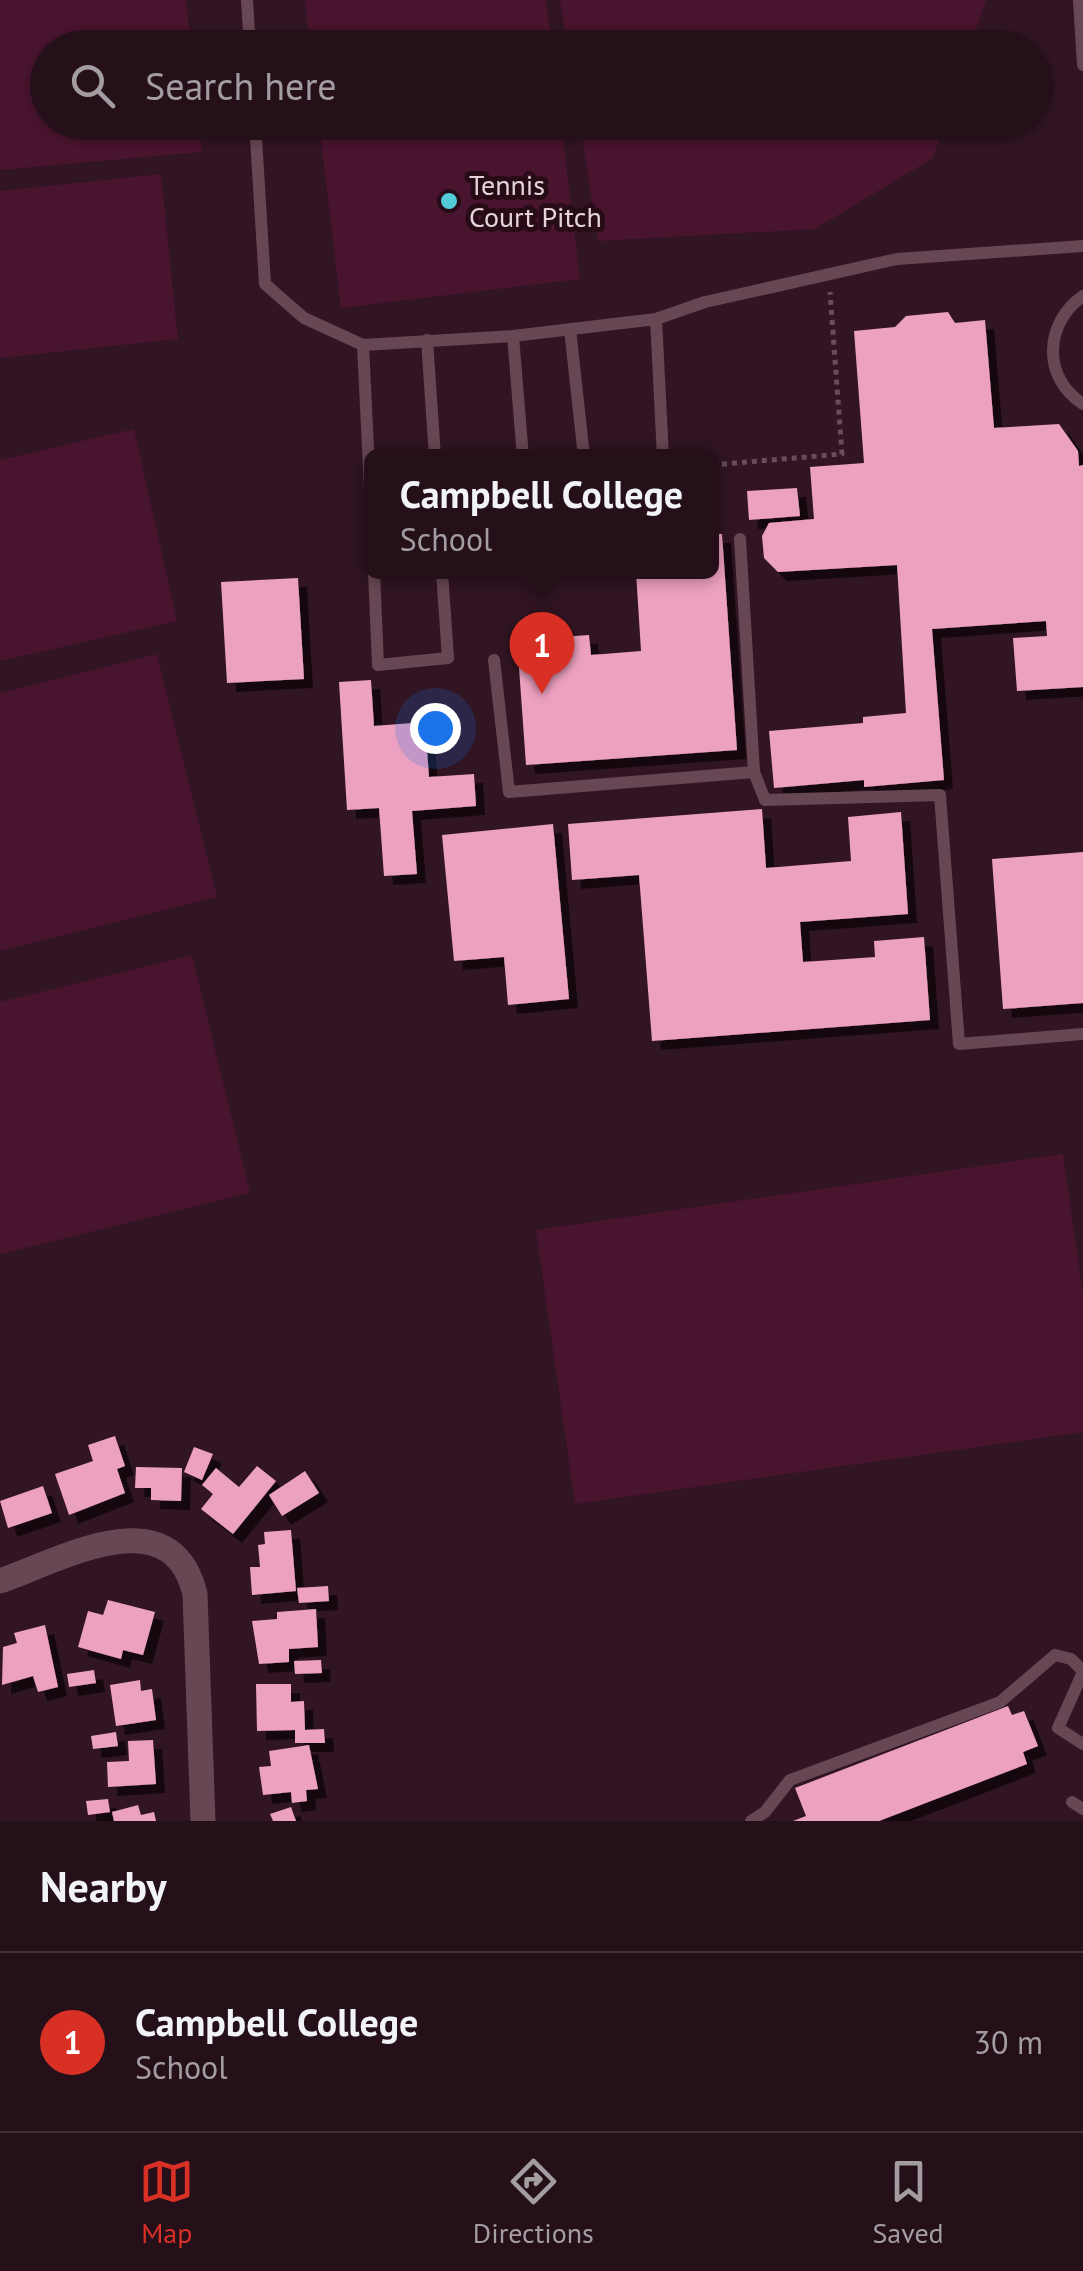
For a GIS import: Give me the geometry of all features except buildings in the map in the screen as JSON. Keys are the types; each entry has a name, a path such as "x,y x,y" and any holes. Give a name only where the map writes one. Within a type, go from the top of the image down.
{"street":[{"path":"0,1581 109,1544 142,1539 160,1542 190,1572 195,1594 203,1821"}],"lane":[{"path":"247,0 249,30"},
{"path":"1080,0 1083,65"},
{"path":"255,140 264,284 304,318 363,345 512,336 656,318 897,259 1083,246"},
{"path":"1083,296 1059,320 1052,350 1060,381 1083,404"},
{"path":"656,318 663,449"},
{"path":"570,329 583,449"},
{"path":"512,336 522,449"},
{"path":"426,340 434,449"},
{"path":"363,345 368,449"},
{"path":"740,539 754,772 766,800 940,795 959,1044 1083,1034"},
{"path":"374,579 378,665 448,658 442,579"},
{"path":"494,660 509,792 754,772"},
{"path":"752,1821 765,1812 790,1780 1000,1702 1055,1655 1071,1659 1083,1672 1058,1728 1083,1744"}],"path":[{"path":"719,464 842,454 828,274"}],"shaded area":[{"path":"0,0 186,0 189,30 30,30 30,140 201,140 202,152 0,170"},
{"path":"305,0 546,0 550,30 308,30"},
{"path":"560,0 986,0 976,30 565,30"},
{"name":"Tennis Court Pitch","path":"321,140 563,140 580,279 341,308"},
{"path":"583,140 939,140 933,158 815,229 598,241"},
{"path":"161,174 178,339 0,358 0,191"},
{"path":"134,429 177,621 0,661 0,460"},
{"path":"157,654 217,897 0,951 0,693"},
{"path":"192,955 250,1193 0,1254 0,1002"},
{"path":"1063,1154 1083,1294 1083,1432 575,1504 536,1230"}],"place":[{"name":"Tennis Court Pitch","path":"449,201"},
{"name":"Campbell College","path":"542,694"}]}
